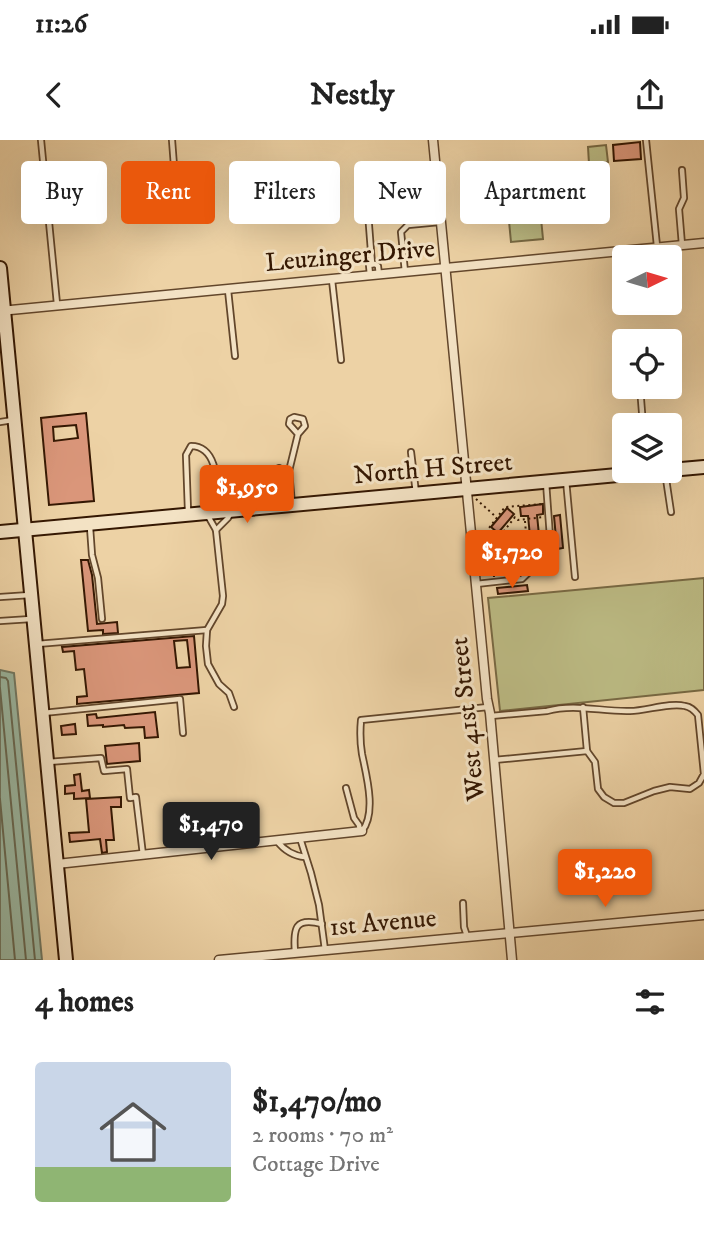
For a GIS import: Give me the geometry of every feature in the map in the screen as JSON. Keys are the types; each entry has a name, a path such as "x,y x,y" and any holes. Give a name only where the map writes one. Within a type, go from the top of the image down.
{"main road":[{"path":"0,268 66,960"},
{"name":"North H Street","path":"682,469 704,467"},
{"name":"North H Street","path":"0,532 416,493 471,493 612,474"}],"street":[{"name":"West 41st Street","path":"433,140 435,161"},
{"name":"West 41st Street","path":"440,224 471,493 476,584 512,960"},
{"name":"Leuzinger Drive","path":"682,245 704,243"},
{"name":"Leuzinger Drive","path":"2,310 612,251"},
{"path":"57,864 361,831"},
{"name":"1st Avenue","path":"219,960 258,959 295,952 704,915"}],"lane":[{"path":"41,140 57,305"},
{"path":"172,140 174,161"},
{"path":"646,140 657,245"},
{"path":"682,170 685,195 679,212 682,245"},
{"path":"369,224 372,264 369,266 374,275"},
{"path":"405,272 401,232 408,225 419,224"},
{"path":"372,264 377,265 374,275"},
{"path":"332,279 341,360"},
{"path":"228,289 235,356"},
{"path":"0,422 14,420"},
{"path":"287,505 289,471 298,434"},
{"path":"188,514 186,455 188,449 196,445 205,450 213,460 228,519 216,530"},
{"path":"411,452 416,493"},
{"path":"279,468 287,505"},
{"path":"565,479 575,577"},
{"path":"476,584 522,579 551,551 546,481"},
{"path":"668,483 671,513"},
{"path":"205,513 216,530 223,596 222,604 207,630 208,664 219,684 229,693 234,707"},
{"path":"90,523 92,555 99,578 102,620"},
{"path":"0,597 31,595"},
{"path":"0,621 33,619"},
{"path":"36,644 207,630"},
{"path":"42,713 180,699 183,733"},
{"path":"361,831 368,822 370,789 362,754 361,720 583,707 629,711 682,705 692,708 698,715 704,774 699,783 690,789 670,787 654,791 624,803 614,803 604,797 598,789 595,762 587,751 583,707"},
{"path":"494,760 587,751"},
{"path":"47,762 101,758 104,771 127,769 130,798 136,797 143,855"},
{"path":"346,788 354,818 361,831"},
{"path":"300,837 312,873 325,950"},
{"path":"277,840 290,852 306,857"},
{"path":"463,903 467,936"},
{"path":"295,952 295,929 299,924 308,920 322,924"}],"path":[{"path":"471,493 497,517"},
{"path":"531,497 532,505"},
{"path":"495,582 489,527 506,507 547,503"},
{"path":"507,570 504,531 515,517 518,520 548,517"},
{"path":"524,519 527,546"},
{"path":"507,563 526,540"},
{"path":"522,545 533,553"}],"shaded area":[{"path":"606,145 608,161 589,161 588,147"},
{"path":"509,224 542,224 543,239 511,242"},
{"path":"704,578 704,690 500,711 488,598"}],"water":[{"path":"0,670 14,673 42,960 0,960"}],"building":[{"path":"640,142 641,159 614,161 613,145"},
{"path":"86,413 94,501 49,505 41,418","holes":["76,425 78,438 54,441 53,427"]},
{"path":"543,504 543,514 537,515 540,545 531,546 528,516 521,516 520,507"},
{"path":"507,508 514,514 498,533 491,527"},
{"path":"560,515 563,548 557,549 554,516"},
{"path":"501,539 503,564 494,565 492,540"},
{"path":"525,548 531,553 519,569 512,563"},
{"path":"81,560 88,560 92,575 97,624 117,622 118,633 88,631"},
{"path":"527,585 528,591 498,594 497,588"},
{"path":"194,636 199,693 77,704 77,697 87,696 84,669 76,670 74,651 63,652 62,647","holes":["187,640 190,667 177,668 174,641"]},
{"path":"155,712 158,737 145,738 144,727 88,726 87,715 96,714 97,718"},
{"path":"75,724 76,734 62,735 61,726"},
{"path":"139,743 140,761 107,764 105,746"},
{"path":"80,774 82,791 89,790 90,798 74,799 74,793 65,794 65,786 75,785 74,775"},
{"path":"121,797 121,807 111,807 114,840 106,840 107,852 102,853 100,839 70,842 69,833 89,832 86,799"}]}
